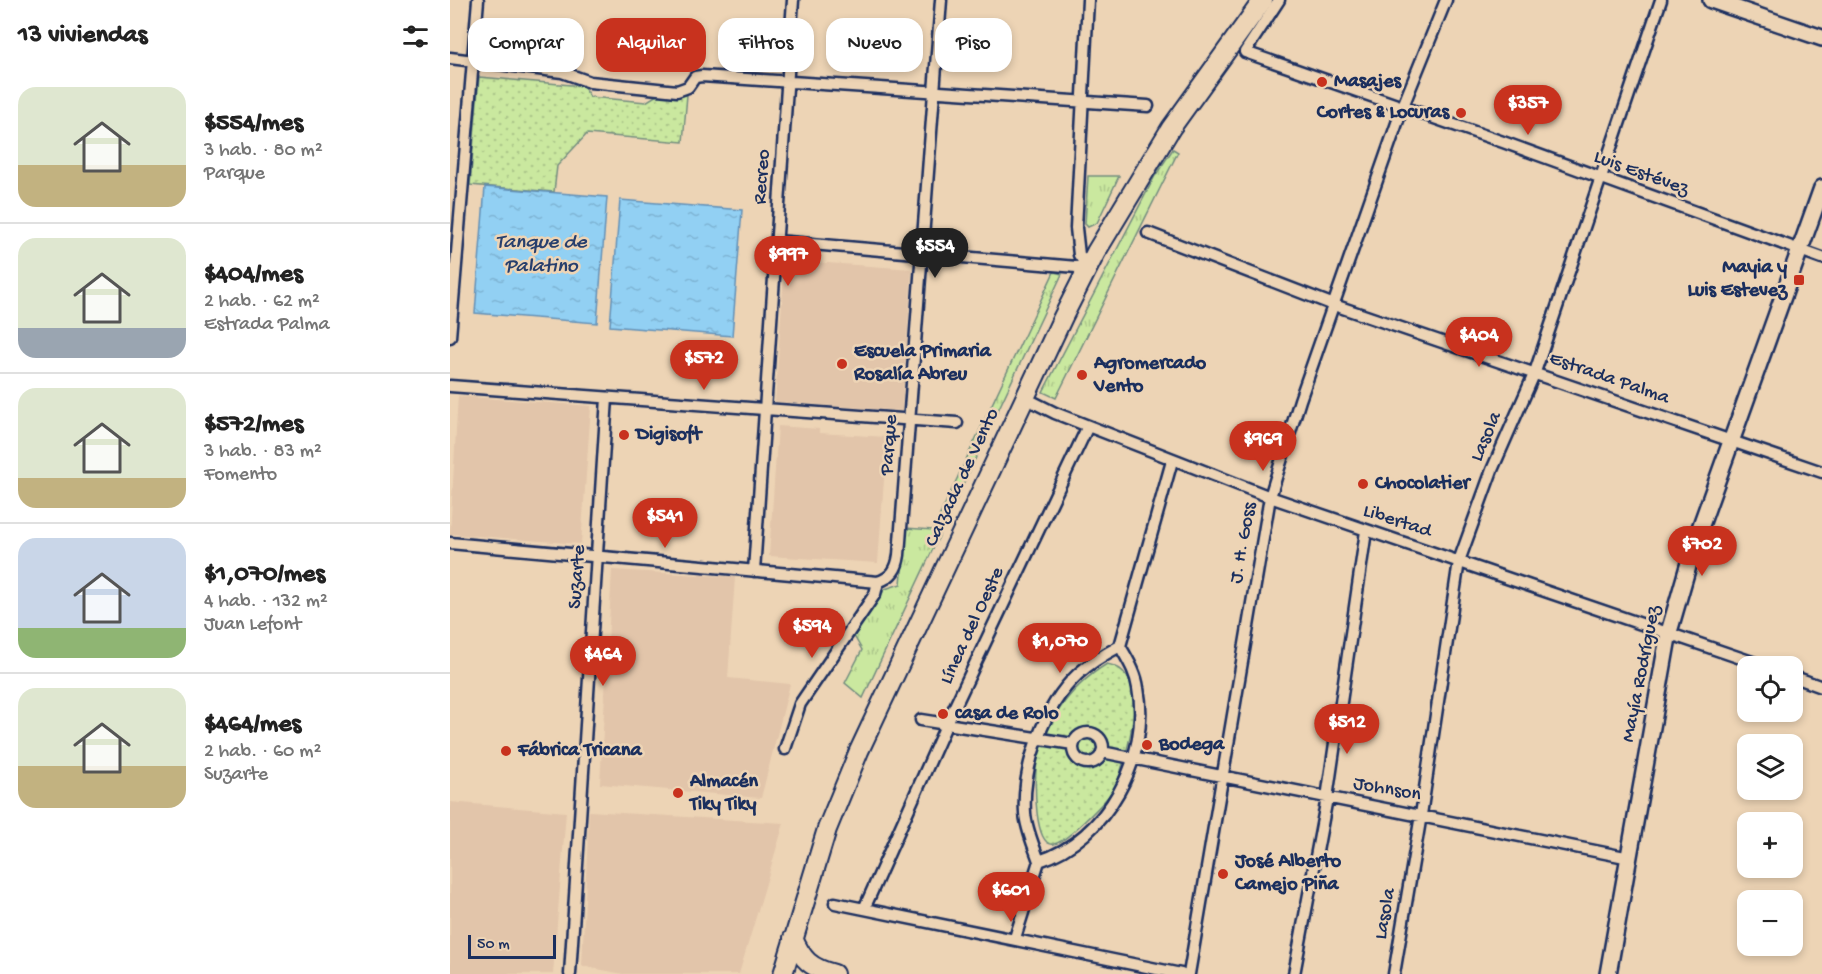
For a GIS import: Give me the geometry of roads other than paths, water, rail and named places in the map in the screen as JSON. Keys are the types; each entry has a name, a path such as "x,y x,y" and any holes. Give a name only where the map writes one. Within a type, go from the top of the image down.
{"main road":[{"name":"Calzada de Vento","path":"783,974 827,829 859,751 1088,268 1171,128 1263,0"},
{"path":"1711,0 1822,39"},
{"name":"Mayía Rodríguez","path":"1608,974 1669,632 1695,542 1822,188"},
{"path":"793,938 800,956 809,965 834,974"}],"street":[{"path":"476,18 478,0"},
{"name":"Recreo","path":"754,571 793,0"},
{"name":"Parque","path":"785,749 800,704 875,594 878,582 889,579 898,561 941,0"},
{"path":"1088,0 1076,238 1078,255 1088,268"},
{"name":"Luis Estévez","path":"1279,0 1245,52 1403,106 1822,258"},
{"name":"J. H. Goss","path":"1189,974 1270,497 1403,106 1446,0"},
{"name":"Lasola","path":"1394,974 1421,815 1459,561 1492,470 1534,372 1661,0"},
{"path":"450,58 468,60"},
{"path":"450,337 455,225 472,72"},
{"path":"562,72 590,82 677,91 688,87 695,77 702,76 1148,106"},
{"name":"Estrada Palma","path":"1149,233 1335,305 1732,439 1822,472"},
{"path":"777,241 1088,268"},
{"path":"450,386 957,423"},
{"name":"Suzarte","path":"570,974 608,398"},
{"name":"Libertad","path":"1025,398 1172,460 1270,497 1737,656"},
{"name":"Línea del Oeste","path":"864,909 947,723 1088,426"},
{"path":"1039,861 1052,857 1087,832 1125,783 1141,719 1135,675 1120,646 1172,460"},
{"path":"1294,974 1327,798 1366,531"},
{"path":"450,543 878,582"},
{"path":"1015,938 1039,861 1025,815 1025,799 1026,780 1039,738 1053,708 1076,676 1094,660 1120,646"},
{"path":"1803,680 1822,687"},
{"path":"921,720 1073,744 1079,736 1094,734 1101,740 1102,752"},
{"name":"Johnson","path":"1073,744 1074,754 1086,762 1095,761 1102,752 1133,756 1327,798 1630,858"},
{"path":"835,903 1015,938 1181,974"}],"water":[{"name":"Tanque de Palatino","path":"485,187 607,197 597,323 475,313"},
{"name":"Tanque de Palatino","path":"620,200 742,210 732,336 610,326"}],"place":[{"name":"Masajes","path":"1322,82"},
{"name":"Cortes & Locuras","path":"1461,113"},
{"name":"Mayia y Luis Estevez","path":"1799,280"},
{"name":"Escuela Primaria Rosalía Abreu","path":"842,364"},
{"name":"Agromercado Vento","path":"1082,375"},
{"name":"Digisoft","path":"624,435"},
{"name":"Chocolatier","path":"1363,484"},
{"name":"casa de Rolo","path":"943,714"},
{"name":"Bodega","path":"1147,745"},
{"name":"Fábrica Tricana","path":"506,751"},
{"name":"Almacén Tiky Tiky","path":"678,793"},
{"name":"José Alberto Camejo Piña","path":"1223,874"}]}
